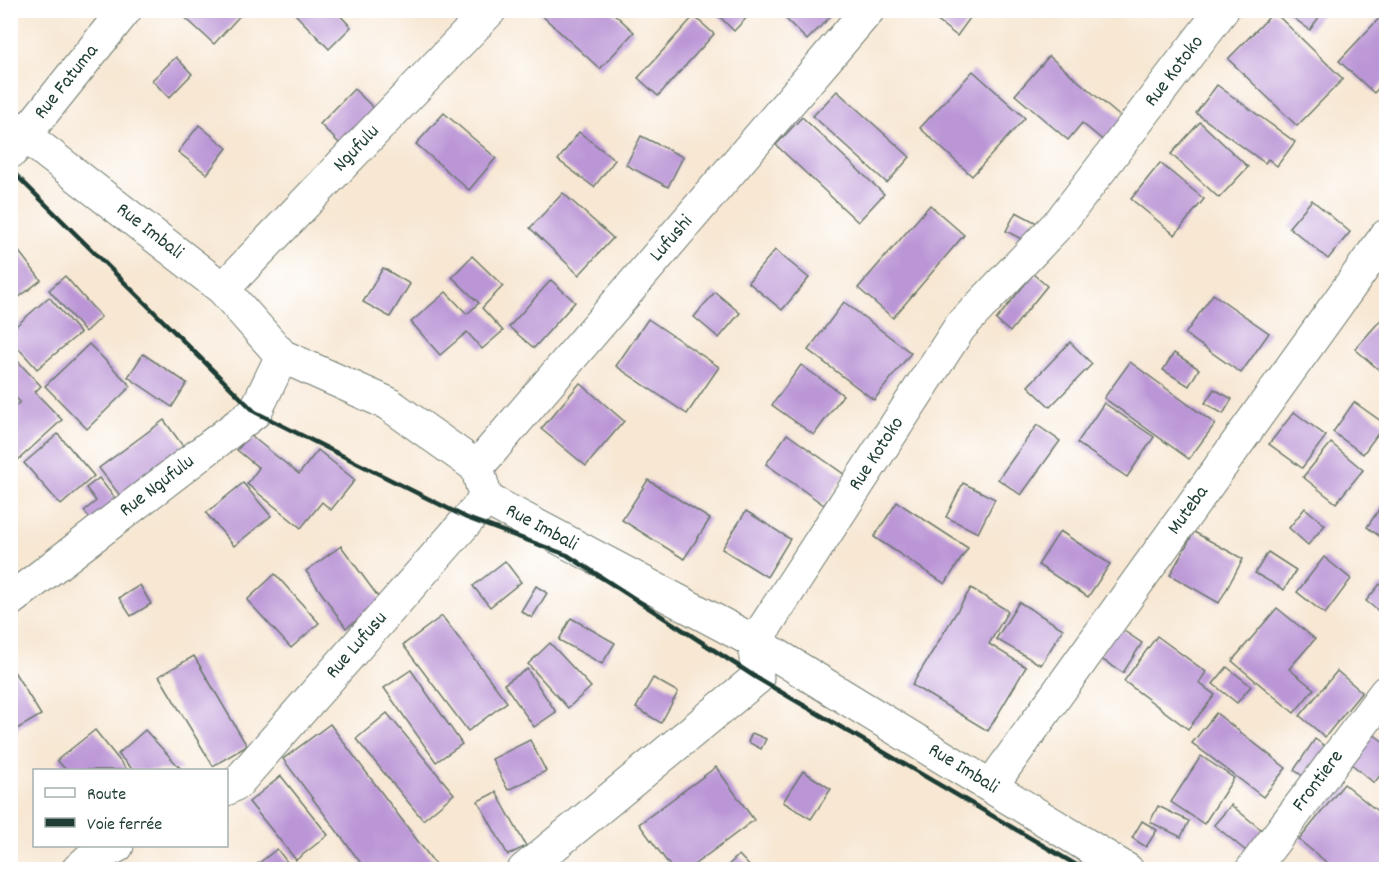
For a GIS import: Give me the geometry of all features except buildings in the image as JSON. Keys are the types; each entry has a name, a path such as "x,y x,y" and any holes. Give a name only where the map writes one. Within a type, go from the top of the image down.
{"street":[{"name":"Rue Fatuma","path":"15,137 125,10"},
{"name":"Ngufulu","path":"223,289 490,10"},
{"name":"Lufushi","path":"477,467 868,10"},
{"name":"Rue Kotoko","path":"755,642 960,327 1061,221 1222,10"},
{"name":"Rue Imbali","path":"15,137 223,289 282,356 387,404 477,467 486,499 755,642 1127,870"},
{"name":"Muteba","path":"991,786 1386,236"},
{"name":"Rue Ngufulu","path":"10,600 255,412 282,356"},
{"name":"Rue Lufusu","path":"228,788 237,783 486,499"},
{"path":"524,870 757,678 755,642"},
{"name":"Frontiere","path":"1252,870 1386,692"},
{"path":"78,870 90,859 115,847"}],"railway":[{"path":"10,169 255,412 467,518 567,555 757,678 1085,870"}]}
